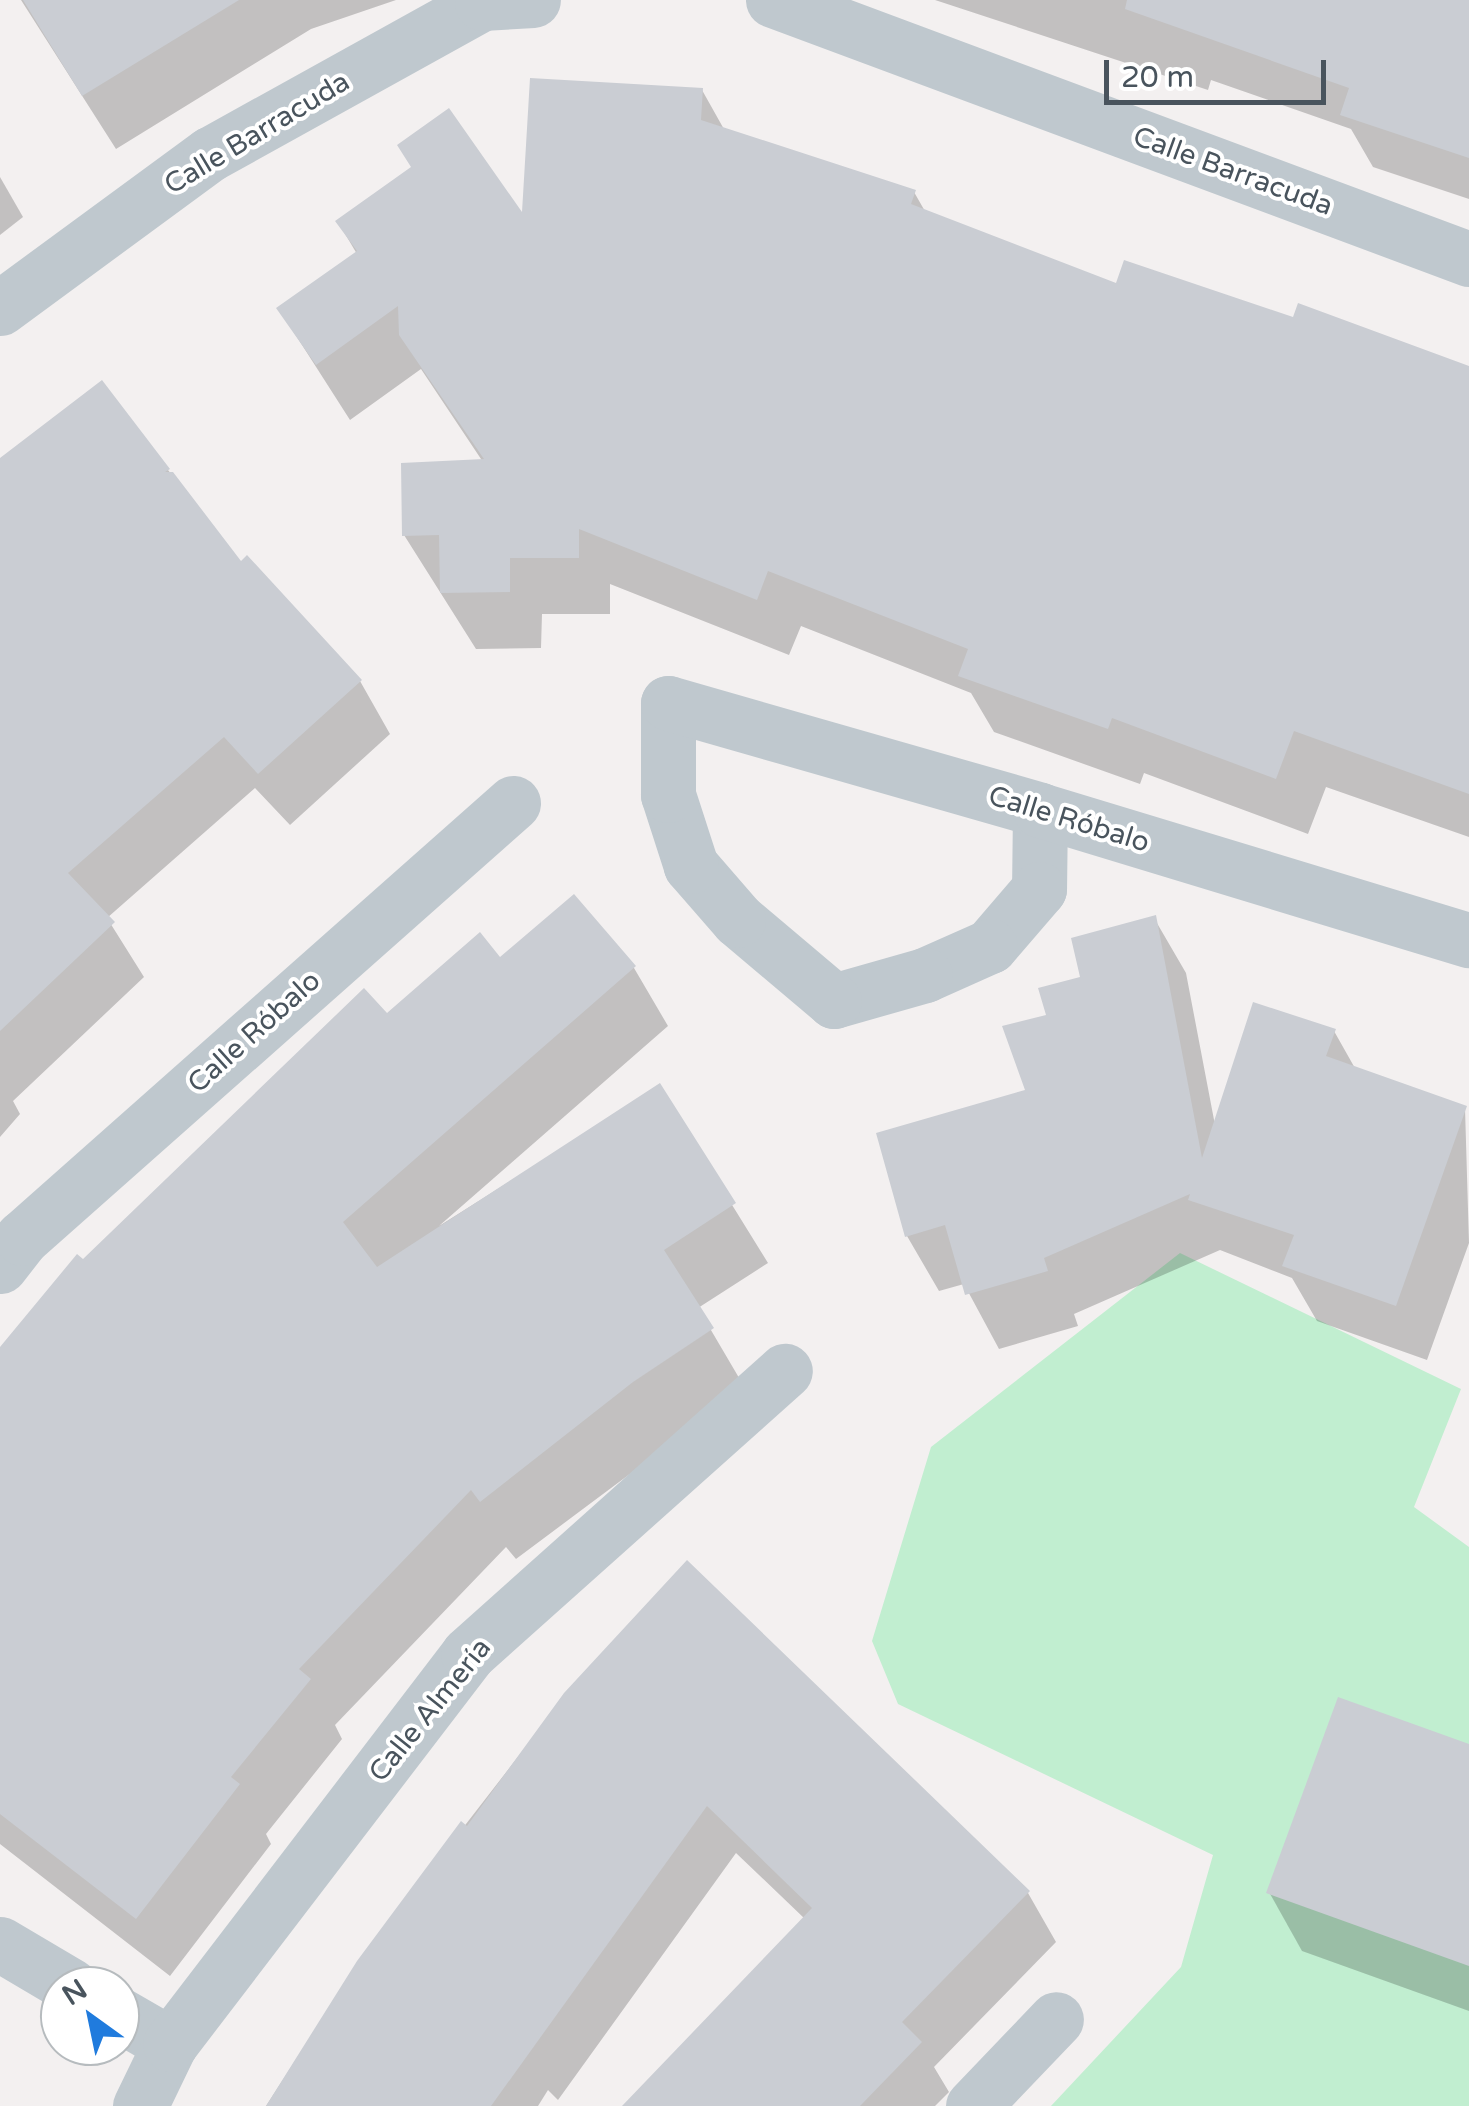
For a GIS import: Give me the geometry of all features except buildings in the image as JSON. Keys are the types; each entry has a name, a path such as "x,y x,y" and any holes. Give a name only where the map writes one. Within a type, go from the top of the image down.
{"street":[{"name":"Calle Barracuda","path":"0,308 210,154 482,3 533,0"},
{"name":"Calle Barracuda","path":"772,0 1469,258"},
{"name":"Calle Róbalo","path":"1040,810 1039,889 990,946 924,975 834,1001 738,920 690,866 668,795 668,704 1040,810 1469,940"},
{"name":"Calle Róbalo","path":"0,1266 22,1238 513,803"},
{"name":"Calle Almería","path":"140,2106 170,2044 468,1654 785,1371"},
{"path":"0,1944 40,1968"},
{"path":"973,2106 1056,2018"},
{"path":"140,2027 170,2044"}],"green space":[{"path":"1180,1253 1461,1389 1414,1507 1469,1547 1469,2106 1051,2106 1181,1967 1213,1855 898,1704 872,1641 931,1447"}]}
